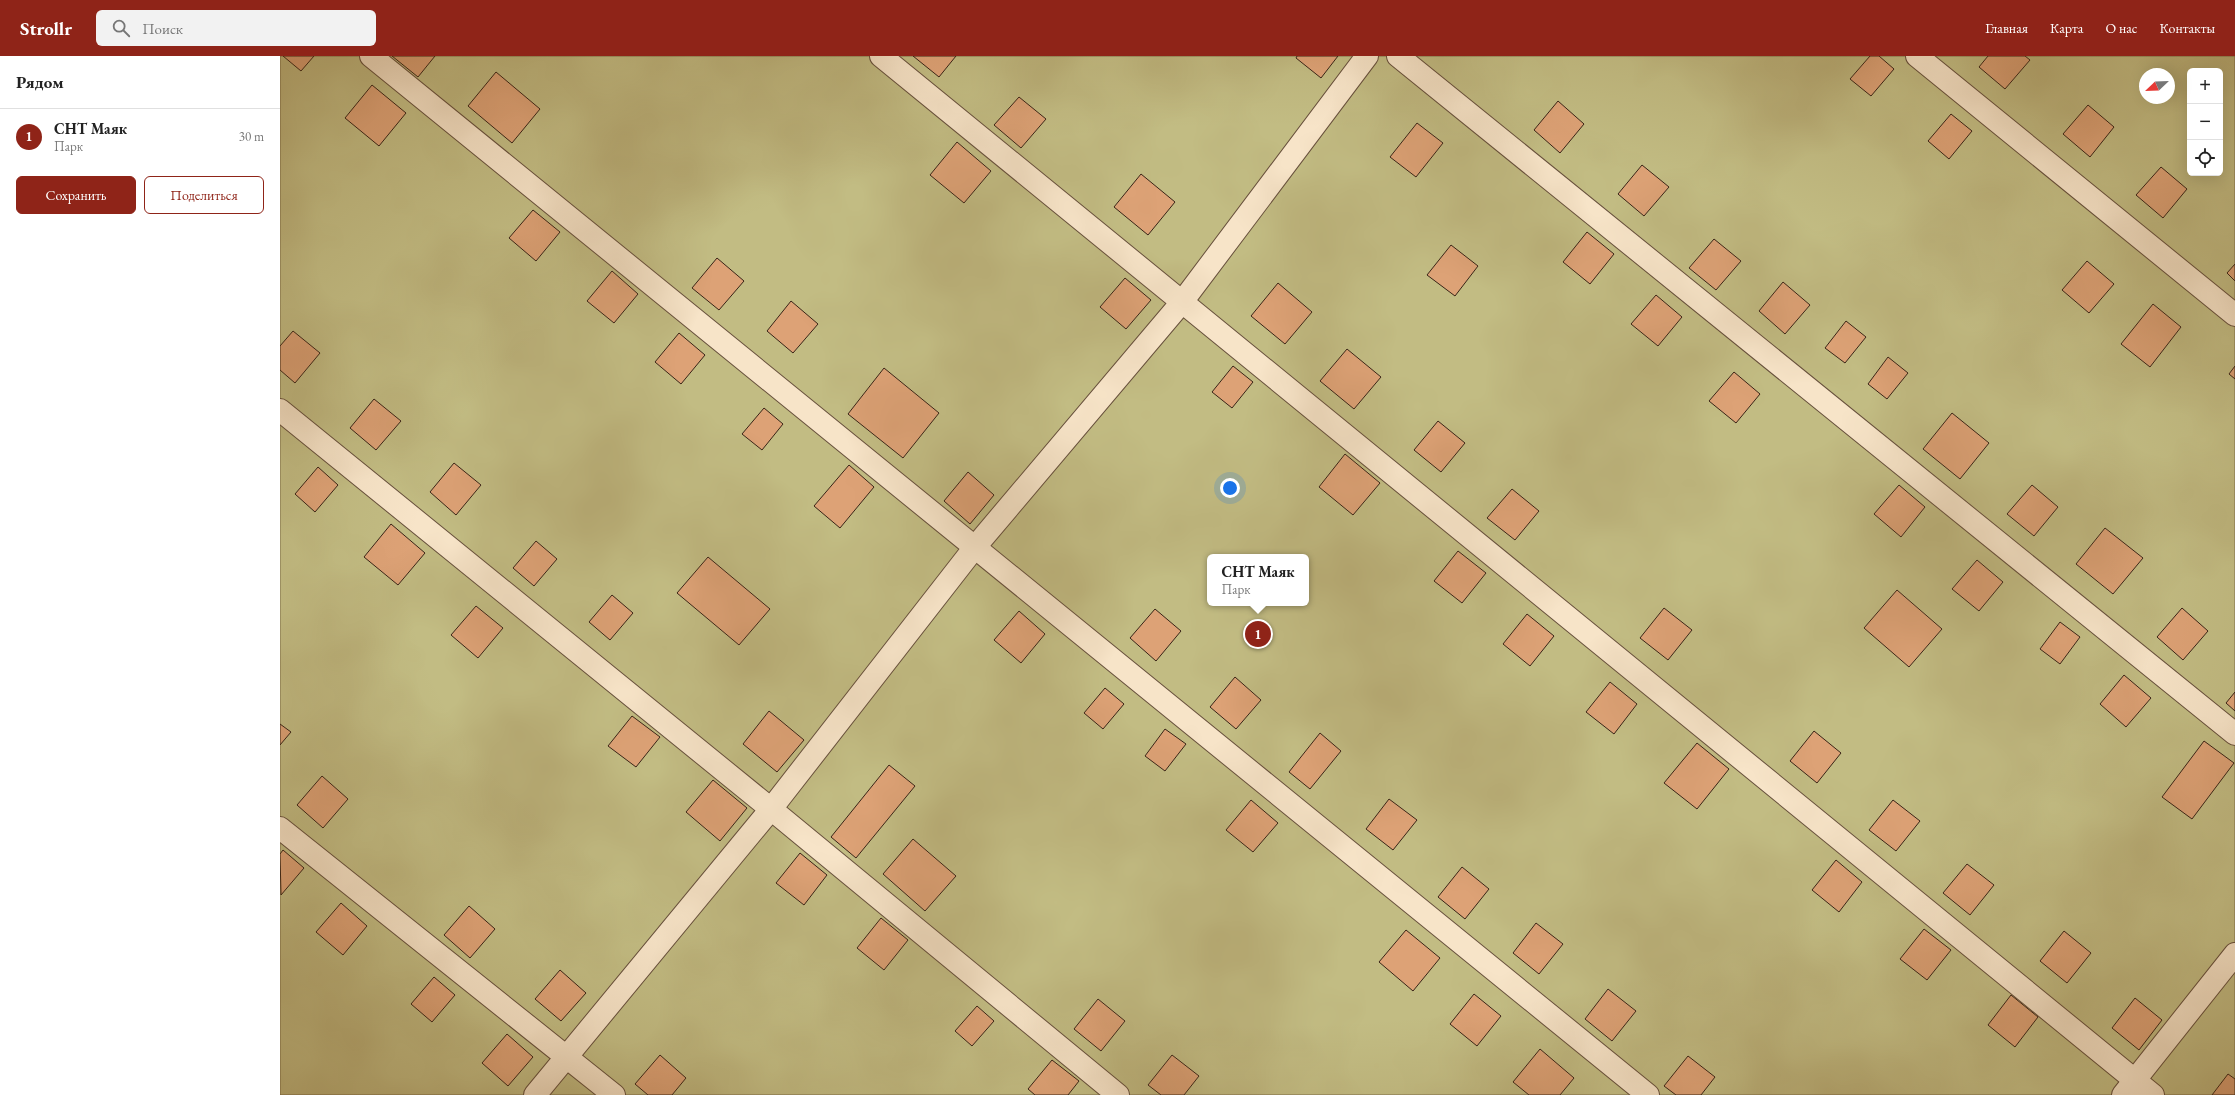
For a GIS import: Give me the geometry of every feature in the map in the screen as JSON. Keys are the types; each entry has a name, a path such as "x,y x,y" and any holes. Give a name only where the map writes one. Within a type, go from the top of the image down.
{"street":[{"path":"371,56 1648,1095"},
{"path":"881,56 1182,302 2129,1088 2153,1095"},
{"path":"535,1095 771,809 975,547 1182,302 1367,56"},
{"path":"1398,56 2235,734"},
{"path":"1918,56 2235,315"},
{"path":"280,410 771,809 1118,1095"},
{"path":"280,828 614,1095"},
{"path":"2129,1088 2235,954"}],"shaded area":[{"path":"280,56 2235,56 2235,1095 280,1095"}],"building":[{"path":"283,56 314,56 301,71"},
{"path":"392,56 435,56 418,77"},
{"path":"913,56 956,56 939,77"},
{"path":"1297,56 1338,56 1321,78 1296,58"},
{"path":"1870,56 1879,56 1894,69 1871,96 1850,79"},
{"path":"1988,56 2025,56 2030,60 2005,89 1979,67"},
{"path":"496,72 540,109 512,143 468,106"},
{"path":"372,85 406,113 379,146 345,118"},
{"path":"1019,97 1046,119 1021,148 994,125"},
{"path":"1558,101 1584,124 1560,153 1534,130"},
{"path":"2088,105 2114,127 2090,157 2063,134"},
{"path":"1951,114 1972,131 1949,159 1928,141"},
{"path":"1417,123 1443,143 1416,177 1390,157"},
{"path":"957,142 991,171 964,203 930,175"},
{"path":"1642,165 1669,187 1644,216 1618,194"},
{"path":"2161,167 2187,189 2163,218 2136,195"},
{"path":"1141,174 1175,202 1148,235 1114,207"},
{"path":"533,210 560,232 536,261 509,238"},
{"path":"1587,232 1614,254 1590,284 1563,262"},
{"path":"1714,239 1741,261 1716,290 1689,268"},
{"path":"1451,245 1478,266 1455,296 1427,275"},
{"path":"717,258 744,281 719,310 692,288"},
{"path":"2087,261 2114,284 2089,313 2062,290"},
{"path":"2235,264 2235,281 2227,273"},
{"path":"612,271 638,294 614,323 587,301"},
{"path":"1125,278 1151,300 1126,329 1100,307"},
{"path":"1783,282 1810,305 1785,334 1759,311"},
{"path":"1278,283 1312,312 1285,344 1251,316"},
{"path":"1656,295 1682,317 1658,346 1631,324"},
{"path":"791,301 818,324 793,353 767,331"},
{"path":"2153,304 2181,327 2150,367 2121,344"},
{"path":"1846,321 1866,337 1845,363 1825,348"},
{"path":"293,331 320,353 295,383 280,370 280,346"},
{"path":"679,333 705,355 681,384 655,362"},
{"path":"1347,349 1381,377 1354,409 1320,381"},
{"path":"1888,357 1908,373 1887,399 1868,384"},
{"path":"1233,366 1253,382 1232,408 1212,392"},
{"path":"2235,366 2235,379 2229,374"},
{"path":"884,368 939,413 903,458 848,414"},
{"path":"1734,372 1760,394 1736,423 1709,401"},
{"path":"374,399 401,421 376,450 350,428"},
{"path":"764,408 783,424 762,450 742,434"},
{"path":"1952,413 1989,443 1960,479 1923,449"},
{"path":"1438,421 1465,443 1441,472 1414,450"},
{"path":"1345,454 1380,483 1353,515 1319,487"},
{"path":"454,463 481,485 456,515 430,492"},
{"path":"849,465 874,487 840,528 814,506"},
{"path":"318,467 338,485 315,512 295,494"},
{"path":"968,472 994,495 970,524 944,501"},
{"path":"1899,485 1925,507 1901,537 1874,514"},
{"path":"2032,485 2058,507 2034,536 2007,514"},
{"path":"1512,489 1539,511 1515,540 1487,518"},
{"path":"391,524 425,553 398,585 364,557"},
{"path":"2105,528 2143,558 2113,594 2076,564"},
{"path":"536,541 557,559 534,586 513,568"},
{"path":"1458,551 1486,573 1462,603 1434,581"},
{"path":"708,557 770,609 739,645 677,593"},
{"path":"1977,560 2003,582 1979,611 1952,589"},
{"path":"1897,590 1942,629 1909,667 1864,628"},
{"path":"612,595 633,613 610,640 589,622"},
{"path":"476,606 503,628 478,658 451,635"},
{"path":"1664,608 1692,630 1668,660 1640,638"},
{"path":"2182,608 2208,631 2183,660 2157,637"},
{"path":"1155,609 1181,631 1156,661 1130,638"},
{"path":"1019,611 1045,634 1021,663 994,640"},
{"path":"1527,614 1554,636 1530,666 1503,644"},
{"path":"2060,622 2080,637 2060,664 2040,649"},
{"path":"2124,675 2151,698 2126,727 2100,704"},
{"path":"1235,677 1261,700 1236,729 1210,707"},
{"path":"1610,682 1637,704 1614,734 1586,712"},
{"path":"1105,688 1124,704 1103,729 1084,713"},
{"path":"2235,692 2235,711 2226,703"},
{"path":"769,711 804,740 777,772 743,744"},
{"path":"632,716 660,737 636,767 608,746"},
{"path":"280,724 291,732 280,745"},
{"path":"1165,729 1186,744 1165,771 1145,756"},
{"path":"1814,731 1841,753 1817,783 1790,761"},
{"path":"1320,733 1341,751 1310,789 1289,772"},
{"path":"2204,741 2234,763 2192,819 2162,797"},
{"path":"1697,743 1729,769 1697,809 1664,783"},
{"path":"889,765 915,786 856,858 831,837"},
{"path":"322,776 348,799 323,828 297,805"},
{"path":"713,780 747,808 720,841 686,812"},
{"path":"1389,799 1417,820 1393,850 1366,829"},
{"path":"1251,800 1278,823 1253,852 1226,830"},
{"path":"1893,800 1920,821 1896,851 1869,830"},
{"path":"913,839 956,876 925,911 883,874"},
{"path":"283,850 304,868 281,895 280,854"},
{"path":"800,853 827,875 804,905 776,883"},
{"path":"1836,860 1862,882 1839,912 1812,890"},
{"path":"1967,864 1994,885 1970,915 1943,893"},
{"path":"1462,867 1489,889 1465,919 1438,897"},
{"path":"341,903 367,926 343,955 316,932"},
{"path":"469,906 495,929 470,958 444,935"},
{"path":"881,918 908,940 884,970 857,948"},
{"path":"1536,923 1563,944 1539,974 1513,953"},
{"path":"1924,929 1951,950 1927,980 1900,959"},
{"path":"1406,930 1440,958 1413,991 1379,962"},
{"path":"2064,931 2091,953 2067,983 2040,961"},
{"path":"560,970 586,993 561,1021 535,999"},
{"path":"434,977 455,995 432,1022 411,1004"},
{"path":"1608,989 1636,1011 1612,1041 1585,1019"},
{"path":"1474,994 1501,1016 1477,1046 1450,1024"},
{"path":"2011,995 2038,1017 2015,1047 1988,1025"},
{"path":"2135,998 2162,1020 2139,1050 2112,1028"},
{"path":"1098,999 1125,1021 1101,1051 1074,1029"},
{"path":"977,1006 994,1021 972,1046 955,1031"},
{"path":"507,1034 533,1057 508,1086 482,1063"},
{"path":"1540,1049 1574,1078 1560,1095 1529,1095 1513,1082"},
{"path":"660,1055 686,1078 672,1095 648,1095 635,1084"},
{"path":"1172,1055 1199,1076 1184,1095 1161,1095 1148,1085"},
{"path":"1688,1056 1715,1077 1701,1095 1676,1095 1664,1086"},
{"path":"1052,1060 1079,1081 1068,1095 1035,1095 1028,1089"},
{"path":"2228,1074 2235,1079 2235,1095 2212,1095"}],"place":[{"name":"СНТ Маяк","path":"1258,634"}]}
